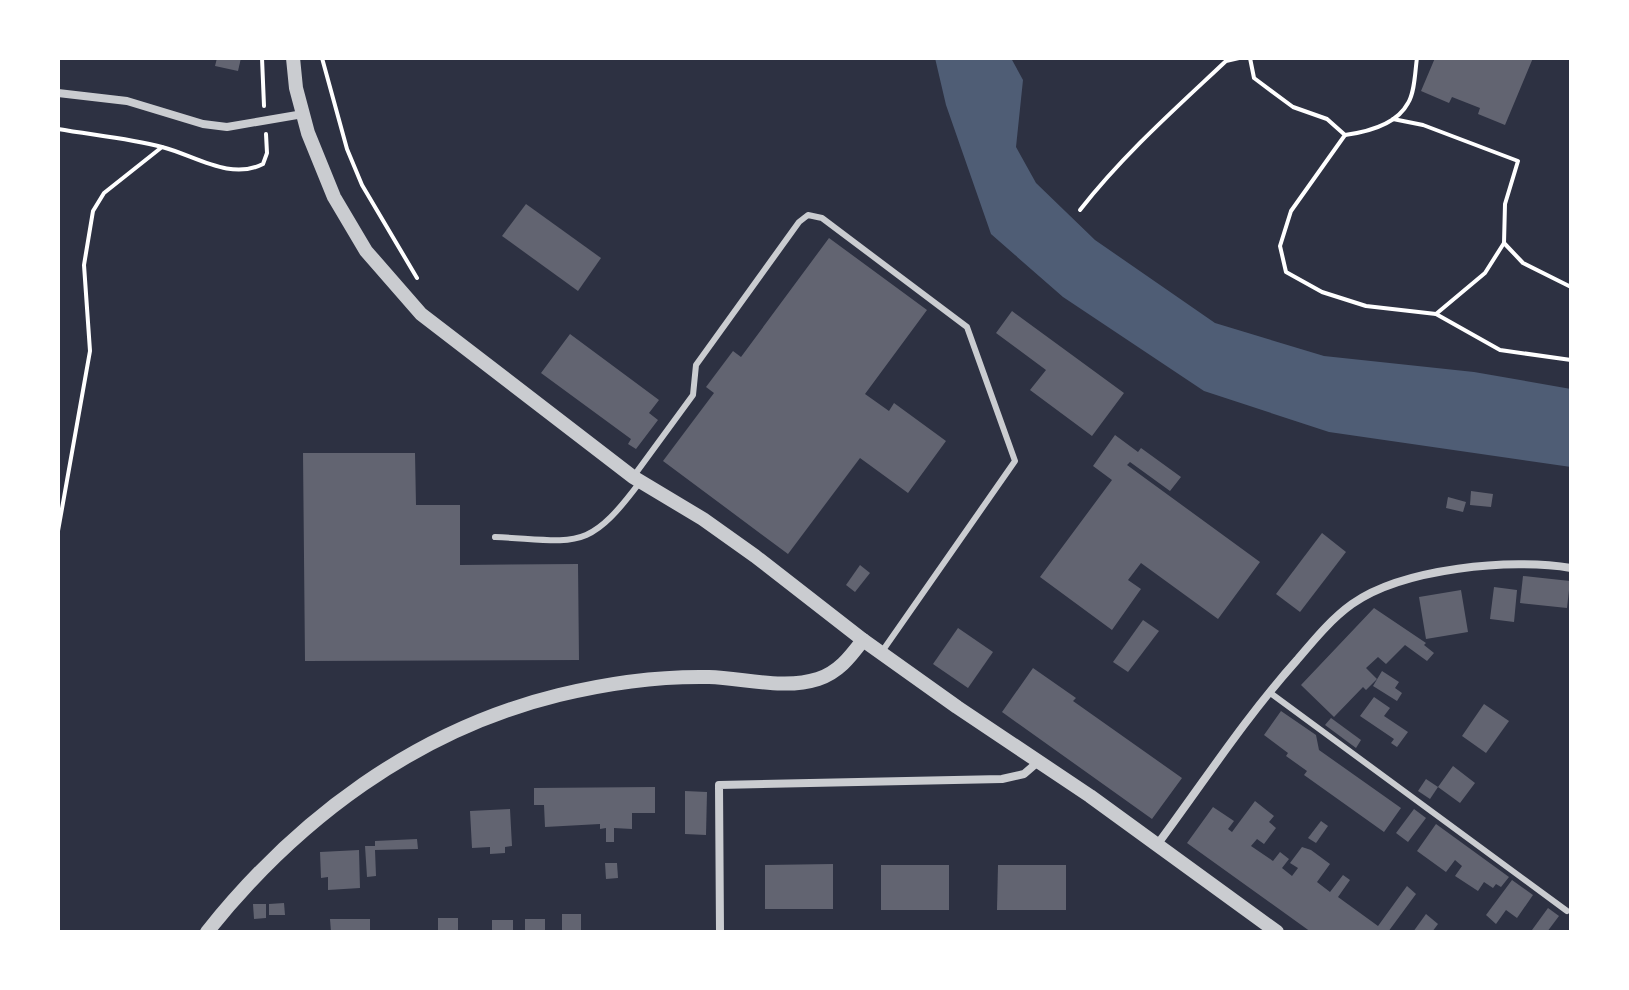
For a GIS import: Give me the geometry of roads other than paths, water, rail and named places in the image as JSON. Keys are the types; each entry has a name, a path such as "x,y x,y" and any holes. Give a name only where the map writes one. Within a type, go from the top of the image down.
{"street":[{"path":"293,58 296,88 319,163 350,226 379,267 421,314 636,479 703,519 881,653 1039,761 1277,932"},
{"path":"58,93 127,101 217,127 245,126 303,114"},
{"path":"1157,845 1269,692 1341,612 1355,602 1394,584 1444,572 1528,563 1571,568"},
{"path":"207,932 270,860 325,812 394,764 479,720 557,695 645,680 711,677 790,684 807,682 837,669 863,640"},
{"path":"720,932 719,785 1002,779 1024,774 1039,761"}],"lane":[{"path":"495,537 580,539 611,520 693,395 696,365 799,222 808,215 822,218 967,327 1015,461 881,653"},
{"path":"1269,692 1567,911"}],"water":[{"path":"935,58 1011,58 1023,80 1016,147 1036,183 1095,240 1215,323 1324,356 1474,372 1571,389 1571,467 1329,432 1204,391 1063,297 991,234 946,105"}]}
